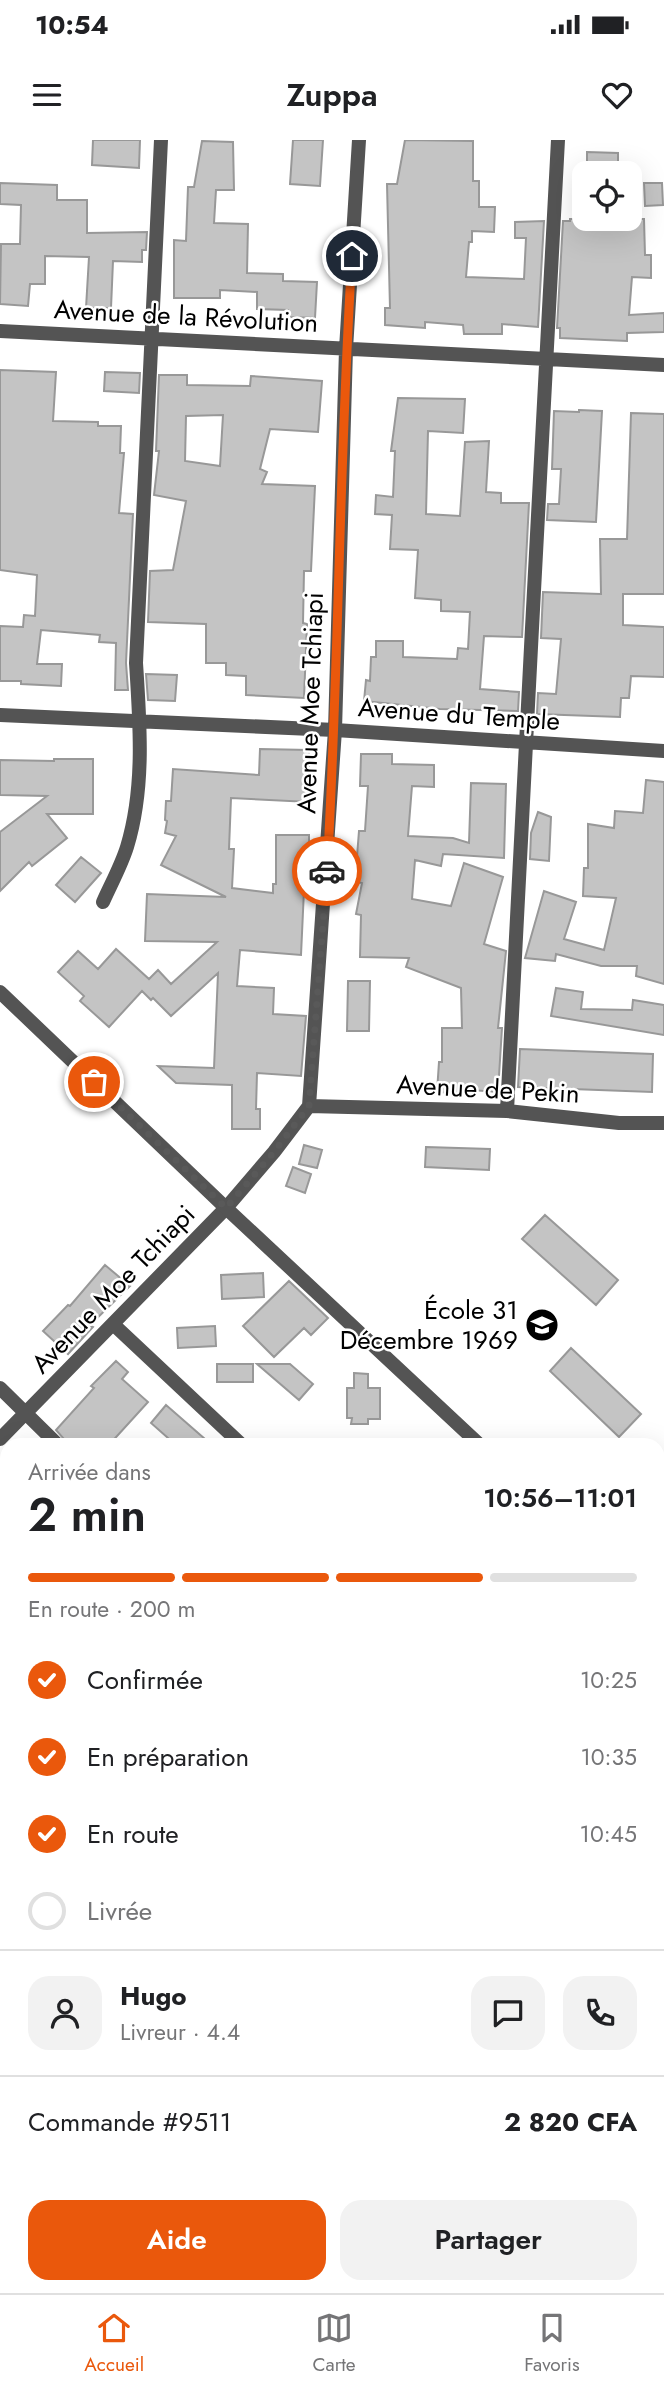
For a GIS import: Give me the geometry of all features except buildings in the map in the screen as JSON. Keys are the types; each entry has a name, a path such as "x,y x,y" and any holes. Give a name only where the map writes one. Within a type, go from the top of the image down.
{"street":[{"path":"103,902 126,849 138,796 140,722 136,663 161,140"},
{"name":"Avenue Moe Tchiapi","path":"1,1438 226,1208 309,1106 335,730 346,349 359,140"},
{"path":"507,1111 524,743 533,642 558,140"},
{"name":"Avenue de la Révolution","path":"0,331 664,365"},
{"name":"Avenue du Temple","path":"0,715 335,730 664,751"},
{"path":"0,992 472,1438"},
{"name":"Avenue de Pekin","path":"309,1106 507,1111 619,1123 664,1123"},
{"path":"113,1324 234,1438"},
{"path":"0,1388 51,1438"}],"way so far":[{"path":"94,1082 226,1208 309,1106 327,871"}],"place":[{"name":"École 31 Décembre 1969","path":"542,1325"}],"route":[{"path":"327,871 335,730 346,349 352,256"}]}
